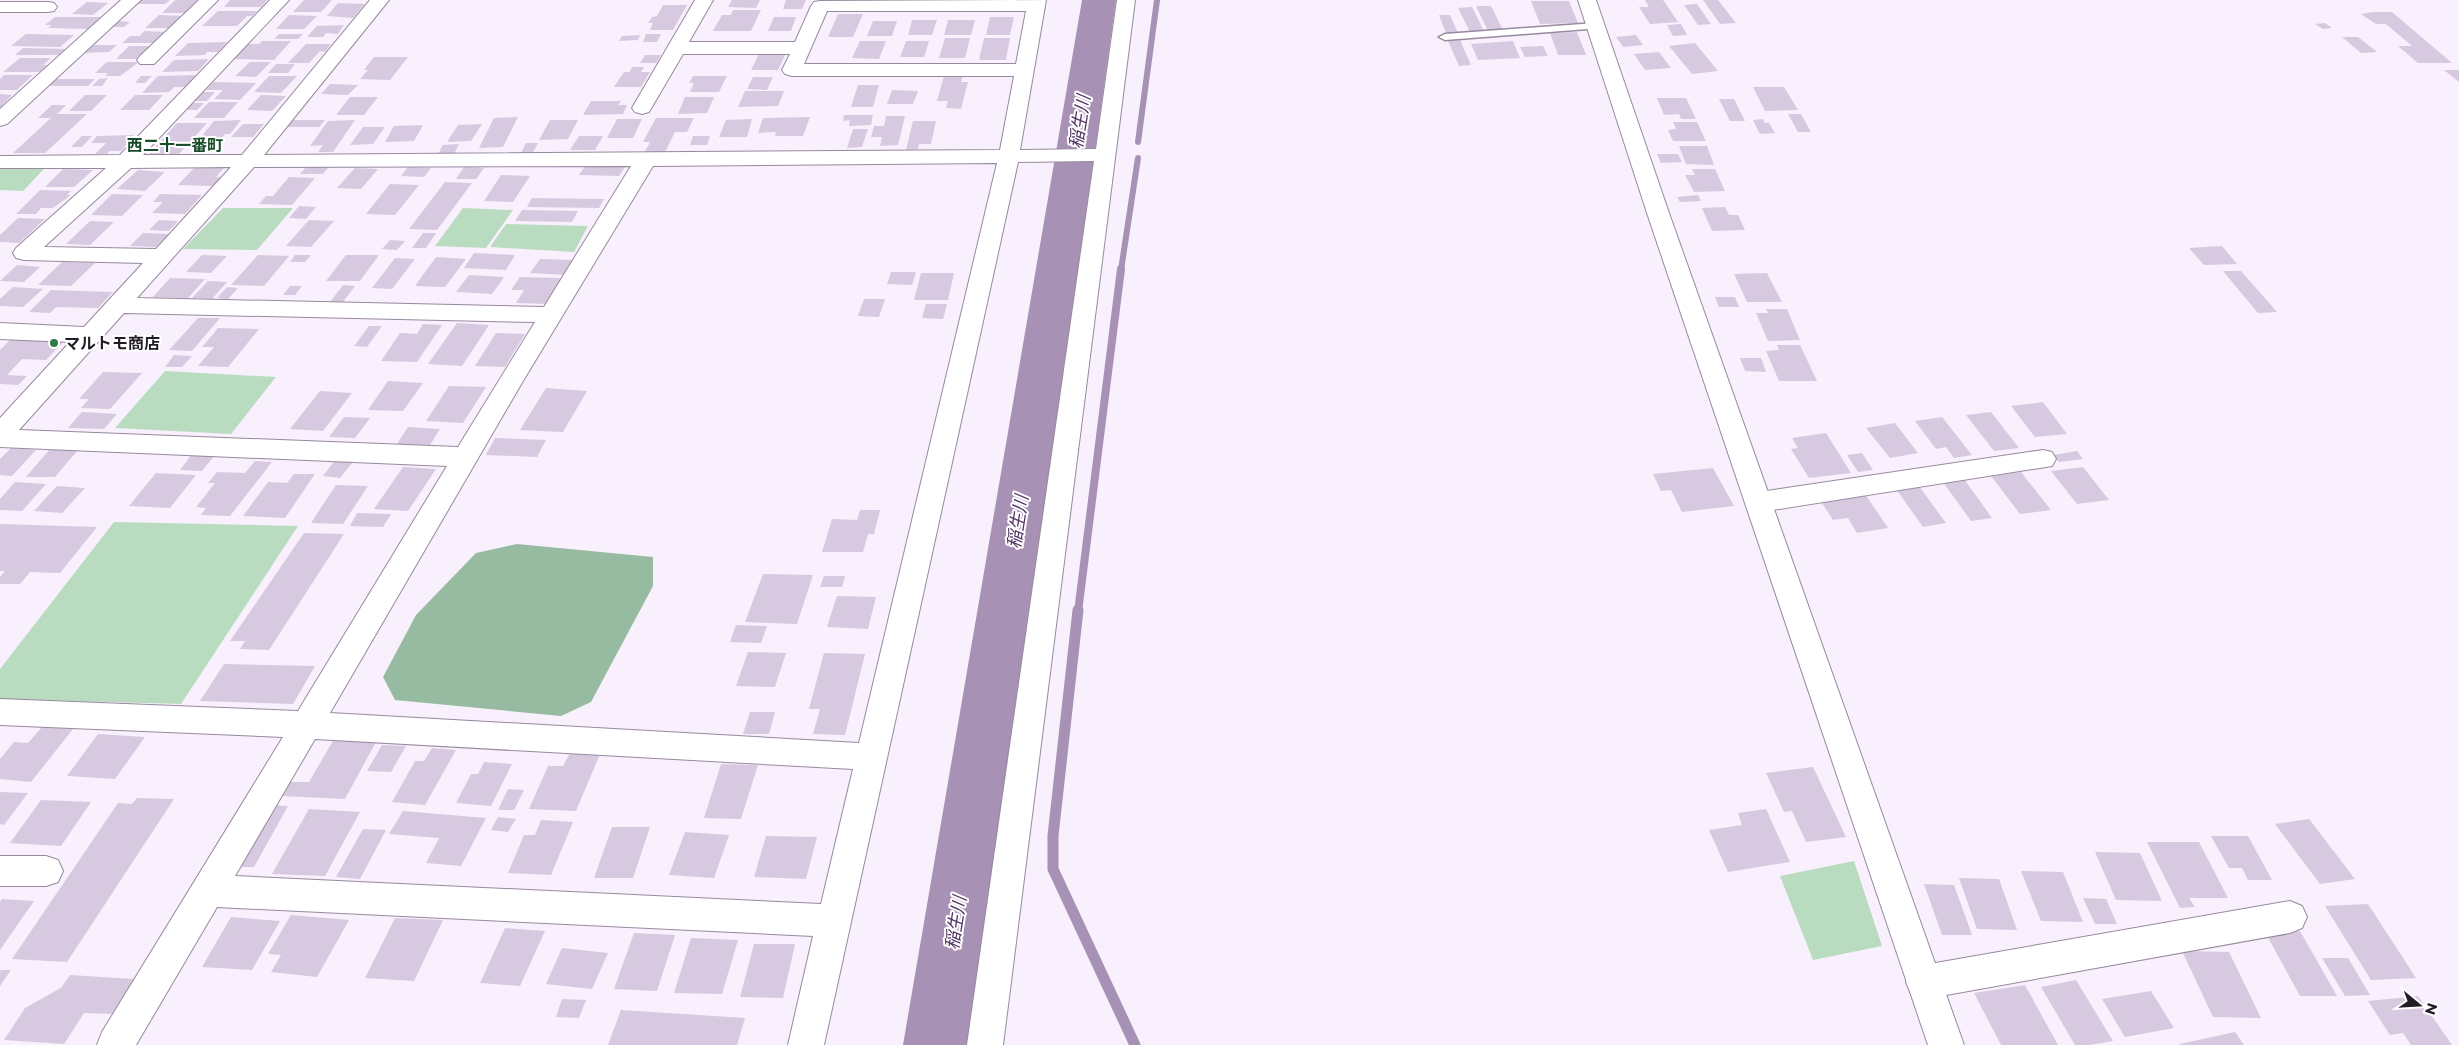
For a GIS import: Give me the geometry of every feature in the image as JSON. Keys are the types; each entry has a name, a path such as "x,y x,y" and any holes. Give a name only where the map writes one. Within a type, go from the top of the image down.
{"street":[{"path":"0,120 132,0"},
{"path":"147,60 210,0"},
{"path":"163,256 24,253 126,161 280,0"},
{"path":"0,436 89,335 250,159 380,0"},
{"path":"642,108 704,0"},
{"path":"985,1045 1097,155 1126,0"},
{"path":"1587,0 1658,213 1760,502 1946,1045"},
{"path":"806,1045 1009,156 1026,70 1037,3 820,6 792,70 1026,70"},
{"path":"0,7 48,7"},
{"path":"678,48 802,48"},
{"path":"0,162 250,159 645,160 1097,155"},
{"path":"115,1045 308,726 549,315 645,160"},
{"path":"116,306 549,315"},
{"path":"0,331 89,335"},
{"path":"0,436 464,457"},
{"path":"1760,502 2043,459"},
{"path":"0,712 308,726 873,757"},
{"path":"0,871 46,871"},
{"path":"209,891 834,921"},
{"path":"1924,982 2290,917"}],"lane":[{"path":"1445,37 1596,26"}],"green space":[{"path":"0,169 44,169 23,191 0,190"},
{"path":"223,208 293,208 257,250 183,249"},
{"path":"463,208 513,210 486,248 435,246"},
{"path":"506,224 588,226 574,252 490,247"},
{"path":"165,371 276,377 231,434 115,428"},
{"path":"114,522 298,526 181,704 0,699 0,669"},
{"path":"517,544 653,557 653,586 591,702 561,716 395,700 383,677 416,615 476,553"},
{"path":"1854,861 1882,946 1813,960 1780,876"}],"building":[{"path":"138,0 170,0 165,4 134,4"},
{"path":"175,0 203,0 190,13 162,13"},
{"path":"230,0 267,0 261,7 224,7"},
{"path":"304,0 332,0 321,12 293,12"},
{"path":"732,0 760,0 756,8 728,7"},
{"path":"786,0 806,0 802,9 783,9"},
{"path":"1645,0 1663,0 1678,22 1650,24 1639,7 1649,7"},
{"path":"1703,0 1718,0 1736,23 1720,24"},
{"path":"1531,1 1569,1 1578,23 1540,24"},
{"path":"87,2 108,3 93,15 72,14"},
{"path":"338,3 365,4 353,18 327,16"},
{"path":"1697,4 1711,24 1698,25 1684,5"},
{"path":"663,5 687,5 673,30 650,30 653,23 648,23 652,17 657,16"},
{"path":"1476,6 1491,6 1503,30 1488,31"},
{"path":"1472,7 1484,31 1470,32 1458,8"},
{"path":"733,10 761,10 751,31 713,31 722,15 731,15"},
{"path":"218,11 257,11 252,16 247,16 237,26 202,26"},
{"path":"2392,12 2452,63 2418,63 2398,46 2412,46 2386,24 2376,24 2361,14"},
{"path":"838,14 863,14 853,37 828,37"},
{"path":"159,15 187,16 173,28 145,28"},
{"path":"289,15 317,16 304,29 276,29"},
{"path":"1439,15 1450,15 1458,33 1446,33"},
{"path":"55,17 102,17 89,29 48,28 52,25 45,25"},
{"path":"774,17 796,17 791,31 768,31"},
{"path":"990,17 1014,17 1010,35 986,35"},
{"path":"912,20 937,20 932,35 908,35"},
{"path":"948,20 975,20 971,35 944,35"},
{"path":"118,21 130,22 124,27 112,27"},
{"path":"873,21 897,21 892,36 867,36"},
{"path":"2325,23 2332,28 2323,29 2315,24"},
{"path":"1681,24 1687,35 1673,36 1667,25"},
{"path":"344,25 338,34 326,33 323,37 307,37 317,26"},
{"path":"144,31 168,32 155,43 122,43 130,36 140,36"},
{"path":"1577,32 1586,55 1558,55 1550,33"},
{"path":"26,34 74,35 60,47 11,46"},
{"path":"279,34 303,34 298,39 274,39"},
{"path":"646,34 661,34 657,42 643,42"},
{"path":"640,35 638,40 619,41 622,36"},
{"path":"1636,35 1643,45 1623,47 1616,37"},
{"path":"2342,37 2358,37 2377,52 2361,53"},
{"path":"945,38 970,38 965,58 939,58"},
{"path":"984,38 1010,38 1006,60 979,60"},
{"path":"1460,40 1471,65 1459,66 1448,41"},
{"path":"262,41 291,41 274,60 230,59 245,44 259,44"},
{"path":"860,41 886,41 879,59 852,58"},
{"path":"906,41 929,41 924,57 900,57"},
{"path":"1513,41 1520,58 1478,60 1471,44"},
{"path":"227,42 218,52 207,52 205,55 175,56 188,43"},
{"path":"1695,43 1718,71 1692,74 1669,46"},
{"path":"306,44 331,44 325,52 320,51 309,63 288,63"},
{"path":"92,45 117,45 109,52 84,53"},
{"path":"129,46 154,46 141,59 116,59"},
{"path":"1543,46 1548,56 1525,57 1520,47"},
{"path":"23,48 68,49 60,55 15,55"},
{"path":"760,52 786,53 778,70 751,70"},
{"path":"1659,52 1671,68 1645,70 1634,54"},
{"path":"645,55 661,55 656,63 640,63"},
{"path":"374,57 408,57 390,80 360,79 368,70 364,70"},
{"path":"20,58 51,58 43,65 48,65 39,72 3,72"},
{"path":"209,59 198,71 162,72 174,60"},
{"path":"107,62 139,62 120,76 105,76 108,73 95,73"},
{"path":"250,62 271,62 256,77 235,76"},
{"path":"276,64 295,64 288,73 268,73"},
{"path":"632,67 644,67 641,72 650,72 641,87 614,87 624,72 630,72"},
{"path":"2444,70 2459,70 2459,82"},
{"path":"4,75 33,75 17,90 0,90 0,79"},
{"path":"197,75 186,87 174,87 169,92 142,93 158,76"},
{"path":"141,76 152,76 145,83 135,83"},
{"path":"269,76 297,76 281,93 254,92"},
{"path":"693,76 727,76 719,92 690,92 694,83 689,83"},
{"path":"944,76 963,76 961,82 968,82 961,109 946,108 948,101 937,101"},
{"path":"753,77 773,77 767,90 747,89"},
{"path":"108,78 102,86 92,86 99,79"},
{"path":"56,79 95,79 88,86 49,86"},
{"path":"214,82 256,83 240,100 214,99 223,90 206,90"},
{"path":"330,84 358,85 348,95 321,94"},
{"path":"858,85 879,85 873,107 851,107"},
{"path":"1753,87 1784,87 1798,110 1765,111"},
{"path":"892,90 918,91 913,104 887,104"},
{"path":"745,91 784,91 778,106 738,107"},
{"path":"200,92 215,92 207,101 191,101"},
{"path":"0,94 12,95 0,108"},
{"path":"85,95 107,95 91,111 69,111"},
{"path":"135,95 163,95 149,110 120,110"},
{"path":"261,95 286,96 272,111 247,110"},
{"path":"350,97 378,97 364,115 336,115"},
{"path":"685,97 714,97 707,113 678,114"},
{"path":"1657,98 1686,98 1696,119 1681,119 1679,114 1664,115"},
{"path":"1719,99 1734,99 1745,121 1730,121"},
{"path":"591,101 621,101 618,105 627,105 623,114 583,115"},
{"path":"209,102 238,102 224,118 194,118"},
{"path":"191,103 204,103 197,110 184,110"},
{"path":"52,105 66,105 57,114 87,114 45,153 13,153 51,118 38,118"},
{"path":"1788,114 1801,114 1811,132 1798,132"},
{"path":"844,115 873,115 871,125 849,126 850,120 843,121"},
{"path":"886,116 905,116 898,145 880,146 882,137 871,137 874,126 884,126"},
{"path":"518,117 503,147 479,148 494,118"},
{"path":"810,117 803,136 775,136 776,132 758,133 763,118"},
{"path":"656,118 694,118 687,132 675,132 664,154 644,154 650,142 643,142"},
{"path":"617,119 642,119 633,138 607,138"},
{"path":"752,119 747,137 719,137 726,120"},
{"path":"1763,119 1765,123 1769,123 1775,133 1760,134 1753,120"},
{"path":"241,120 230,134 225,134 219,141 194,145 214,121"},
{"path":"291,120 325,120 319,127 284,127"},
{"path":"355,120 333,152 318,152 323,145 310,146 328,121"},
{"path":"550,120 578,120 568,139 539,140"},
{"path":"913,121 936,121 931,144 919,144 918,149 906,150"},
{"path":"1673,122 1697,122 1706,141 1673,141 1668,130 1676,129"},
{"path":"177,123 207,123 178,155 148,155"},
{"path":"243,124 264,124 253,137 231,137"},
{"path":"482,124 471,141 447,142 458,125"},
{"path":"423,125 414,141 385,142 394,126"},
{"path":"363,127 385,127 373,144 350,145"},
{"path":"853,129 868,129 862,147 847,148"},
{"path":"134,135 121,151 109,151 107,154 95,154 106,143 91,143 97,136"},
{"path":"82,136 92,136 82,147 71,147"},
{"path":"579,136 603,136 595,150 570,150"},
{"path":"693,136 710,136 707,145 690,145"},
{"path":"526,143 538,143 533,152 521,153"},
{"path":"459,144 454,154 438,154 443,145"},
{"path":"1679,146 1707,146 1714,165 1686,164"},
{"path":"1657,154 1678,154 1682,162 1661,163"},
{"path":"586,165 625,167 619,176 579,175"},
{"path":"306,167 329,167 323,174 300,174"},
{"path":"408,167 431,168 424,177 401,176"},
{"path":"464,167 484,168 476,179 456,179"},
{"path":"194,168 224,168 216,177 221,177 212,186 178,185"},
{"path":"355,168 378,169 361,189 337,188"},
{"path":"63,169 93,170 74,187 45,187"},
{"path":"1692,169 1715,169 1725,191 1694,192 1685,175 1695,175"},
{"path":"138,170 165,172 145,191 117,189"},
{"path":"501,175 530,176 513,202 484,201"},
{"path":"289,177 315,178 292,205 259,204 266,196 273,196"},
{"path":"445,182 472,183 437,230 409,229"},
{"path":"390,184 419,185 395,215 366,214"},
{"path":"40,190 71,191 67,195 71,195 53,208 41,208 36,214 16,214"},
{"path":"112,194 143,195 122,216 91,215"},
{"path":"160,194 202,195 185,214 152,213 163,202 153,202"},
{"path":"1698,195 1701,201 1680,202 1677,197"},
{"path":"532,198 604,199 599,208 527,207"},
{"path":"299,206 316,207 306,219 289,218"},
{"path":"1725,207 1729,215 1738,215 1745,230 1712,231 1702,208"},
{"path":"522,210 578,211 572,222 515,221"},
{"path":"18,218 45,219 19,243 0,242 0,235"},
{"path":"159,220 178,221 169,231 149,230"},
{"path":"309,220 334,221 311,247 286,246"},
{"path":"90,221 114,222 90,245 66,244"},
{"path":"143,233 169,234 156,247 130,246"},
{"path":"423,233 436,233 426,248 412,248"},
{"path":"390,240 405,241 397,250 382,249"},
{"path":"2222,246 2237,264 2204,265 2189,248"},
{"path":"474,253 515,255 506,270 464,268"},
{"path":"202,255 227,256 211,273 186,272"},
{"path":"258,255 289,256 264,286 231,285"},
{"path":"295,255 311,255 305,262 290,262"},
{"path":"346,255 379,255 360,281 326,281"},
{"path":"436,257 466,259 445,287 415,286"},
{"path":"395,258 415,259 392,289 372,288"},
{"path":"540,259 574,260 565,275 530,273"},
{"path":"62,262 95,263 71,286 38,285"},
{"path":"17,265 40,267 24,282 0,281"},
{"path":"2223,271 2241,271 2277,312 2258,313"},
{"path":"891,272 916,272 912,285 887,284"},
{"path":"921,273 954,273 948,300 914,300"},
{"path":"1767,273 1782,302 1747,302 1734,274"},
{"path":"469,275 504,277 492,294 456,292"},
{"path":"520,277 562,278 547,304 516,303 524,290 511,290"},
{"path":"170,278 205,279 188,298 153,297"},
{"path":"208,281 227,282 212,299 192,298"},
{"path":"343,285 355,286 343,302 330,302"},
{"path":"290,286 302,286 295,295 283,295"},
{"path":"13,287 43,289 23,307 0,306 0,299"},
{"path":"227,287 238,288 228,299 217,298"},
{"path":"51,290 113,292 98,308 56,307 50,313 29,312"},
{"path":"1715,297 1735,297 1739,307 1719,307"},
{"path":"864,299 885,299 879,317 858,316"},
{"path":"926,304 947,304 943,319 922,318"},
{"path":"1766,309 1787,309 1800,340 1768,341 1756,313 1768,313"},
{"path":"198,318 220,318 192,351 169,350"},
{"path":"457,323 489,325 462,366 428,364"},
{"path":"423,324 442,325 417,362 381,361 400,333 417,334"},
{"path":"369,326 382,326 367,347 354,346"},
{"path":"218,328 259,329 228,367 198,366 214,347 202,347"},
{"path":"496,333 525,334 505,367 475,366"},
{"path":"11,339 64,341 46,360 22,359 7,375 27,376 18,385 0,384 0,350"},
{"path":"1777,345 1800,345 1817,381 1779,381 1766,351 1779,350"},
{"path":"174,355 192,356 182,367 165,367"},
{"path":"1740,358 1761,358 1766,372 1745,371"},
{"path":"103,372 142,373 110,409 81,408 89,399 79,399"},
{"path":"388,381 423,383 403,411 368,410"},
{"path":"449,386 486,387 463,423 426,421"},
{"path":"546,388 587,391 563,432 520,430"},
{"path":"320,391 352,393 323,431 290,429"},
{"path":"2043,402 2067,434 2035,437 2011,406"},
{"path":"82,412 117,414 104,429 68,428"},
{"path":"1991,412 2019,448 1994,451 1966,415"},
{"path":"344,417 370,418 355,438 329,437"},
{"path":"1942,417 1972,455 1954,458 1946,447 1936,449 1915,421"},
{"path":"1895,423 1918,453 1890,458 1866,428"},
{"path":"408,427 440,429 430,445 397,444"},
{"path":"1826,433 1851,473 1809,478 1791,449 1798,448 1792,438"},
{"path":"495,438 546,440 537,457 486,455"},
{"path":"11,448 36,450 12,476 0,475 0,459"},
{"path":"50,449 78,450 55,477 26,477"},
{"path":"2077,451 2083,459 2059,462 2053,455"},
{"path":"1862,453 1873,470 1858,472 1847,455"},
{"path":"192,454 215,455 202,471 180,470"},
{"path":"335,460 353,462 340,478 323,476"},
{"path":"255,461 272,462 230,516 201,515 206,508 196,507 215,483 208,483 217,472 245,473"},
{"path":"403,467 436,469 408,511 374,509"},
{"path":"2083,467 2109,500 2077,504 2051,471"},
{"path":"1713,468 1734,506 1682,512 1671,490 1661,491 1653,474"},
{"path":"2021,472 2051,510 2020,514 1991,476"},
{"path":"156,473 196,475 170,508 129,506"},
{"path":"294,474 315,474 285,518 243,516 268,482 287,483"},
{"path":"1964,479 1992,518 1971,521 1943,482"},
{"path":"15,482 46,484 22,511 0,510 0,499"},
{"path":"336,485 368,486 343,524 311,523"},
{"path":"57,486 85,488 62,513 34,511"},
{"path":"1919,486 1946,523 1923,527 1896,489"},
{"path":"1865,494 1888,528 1857,533 1848,518 1833,520 1820,500"},
{"path":"860,510 880,510 874,534 868,534 863,552 822,552 832,519 857,520"},
{"path":"357,513 391,514 383,527 350,526"},
{"path":"0,524 97,527 60,573 30,572 20,584 0,584 0,577 5,571 0,571"},
{"path":"304,533 344,534 269,650 240,649 245,641 230,641"},
{"path":"763,574 813,575 797,624 745,622"},
{"path":"824,576 845,576 842,587 820,587"},
{"path":"837,596 876,597 868,629 827,627"},
{"path":"736,625 767,626 761,643 730,642"},
{"path":"748,652 786,653 775,687 736,686"},
{"path":"824,653 865,654 845,735 813,734 820,709 809,709"},
{"path":"224,664 315,666 293,704 200,701"},
{"path":"750,712 775,712 769,734 743,734"},
{"path":"42,727 73,729 31,782 0,779 0,759 14,742 28,743"},
{"path":"98,734 145,737 115,779 67,776"},
{"path":"333,741 376,742 345,799 282,796 290,782 309,782"},
{"path":"382,745 406,746 391,772 367,771"},
{"path":"432,748 456,750 425,805 392,802 415,761 424,761"},
{"path":"570,753 600,754 576,811 529,809 548,766 563,766"},
{"path":"484,762 512,764 491,806 456,803 471,774 478,774"},
{"path":"721,764 758,765 741,819 704,818"},
{"path":"1813,767 1846,837 1806,842 1792,811 1784,812 1766,773"},
{"path":"508,789 524,790 514,810 498,810"},
{"path":"0,792 28,793 4,825 0,824"},
{"path":"137,798 174,799 67,962 12,959 118,803 132,804"},
{"path":"41,800 91,802 61,846 10,843"},
{"path":"272,805 288,806 254,867 238,867"},
{"path":"309,809 360,812 325,876 272,874"},
{"path":"1766,809 1790,862 1728,872 1709,830 1742,825 1738,813"},
{"path":"403,811 486,818 461,866 426,863 439,838 389,834"},
{"path":"498,817 516,819 508,832 491,830"},
{"path":"2309,819 2355,879 2320,884 2275,824"},
{"path":"541,820 573,822 551,875 508,873 524,835 535,835"},
{"path":"612,827 650,827 633,878 594,878"},
{"path":"363,829 386,830 360,879 336,877"},
{"path":"685,832 729,835 714,878 669,875"},
{"path":"766,836 817,837 806,879 754,877"},
{"path":"2211,836 2248,836 2272,880 2248,880 2242,868 2229,868"},
{"path":"2147,842 2199,842 2228,898 2189,898 2195,907 2180,908"},
{"path":"2095,852 2140,853 2162,901 2116,900"},
{"path":"2021,871 2063,872 2083,922 2041,921"},
{"path":"1959,878 1999,879 2017,930 1977,929"},
{"path":"1924,884 1954,885 1972,935 1942,935"},
{"path":"2083,898 2106,899 2117,924 2095,924"},
{"path":"2,899 34,901 0,950 0,902"},
{"path":"2368,904 2416,978 2371,980 2325,906"},
{"path":"291,915 349,920 317,977 271,972 281,955 268,954"},
{"path":"231,917 280,921 252,970 202,967"},
{"path":"395,918 443,920 414,981 365,978"},
{"path":"505,928 545,931 520,986 480,983"},
{"path":"2300,931 2337,996 2300,996 2265,932"},
{"path":"634,933 675,935 657,991 614,989"},
{"path":"691,938 738,940 722,994 674,993"},
{"path":"754,944 795,944 783,998 740,997"},
{"path":"562,948 608,953 592,989 546,984"},
{"path":"2182,951 2229,952 2261,1018 2213,1017"},
{"path":"2322,958 2348,958 2370,995 2345,996"},
{"path":"0,970 11,970 0,986"},
{"path":"70,975 134,979 112,1014 84,1013 64,1044 4,1040 25,1008 61,988"},
{"path":"2076,980 2113,1041 2090,1045 2075,1045 2041,987"},
{"path":"2025,985 2058,1045 2001,1045 1974,993"},
{"path":"2151,991 2174,1028 2125,1037 2102,999"},
{"path":"2418,996 2452,1045 2411,1045 2403,1033 2390,1035 2368,1001"},
{"path":"562,999 586,1000 579,1018 556,1017"},
{"path":"621,1010 745,1018 737,1045 608,1045"},
{"path":"2235,1032 2244,1045 2180,1045 2180,1044"}],"waterway":[{"name":"稲生川","path":"937,1045 1099,0"},
{"path":"1138,142 1157,0"},
{"path":"1121,270 1138,158"},
{"path":"1078,612 1121,269"},
{"path":"1078,610 1053,836 1053,869 1135,1045"}],"place":[{"name":"マルトモ商店","path":"54,343"}],"district":[{"name":"西二十一番町","path":"175,145"}]}
